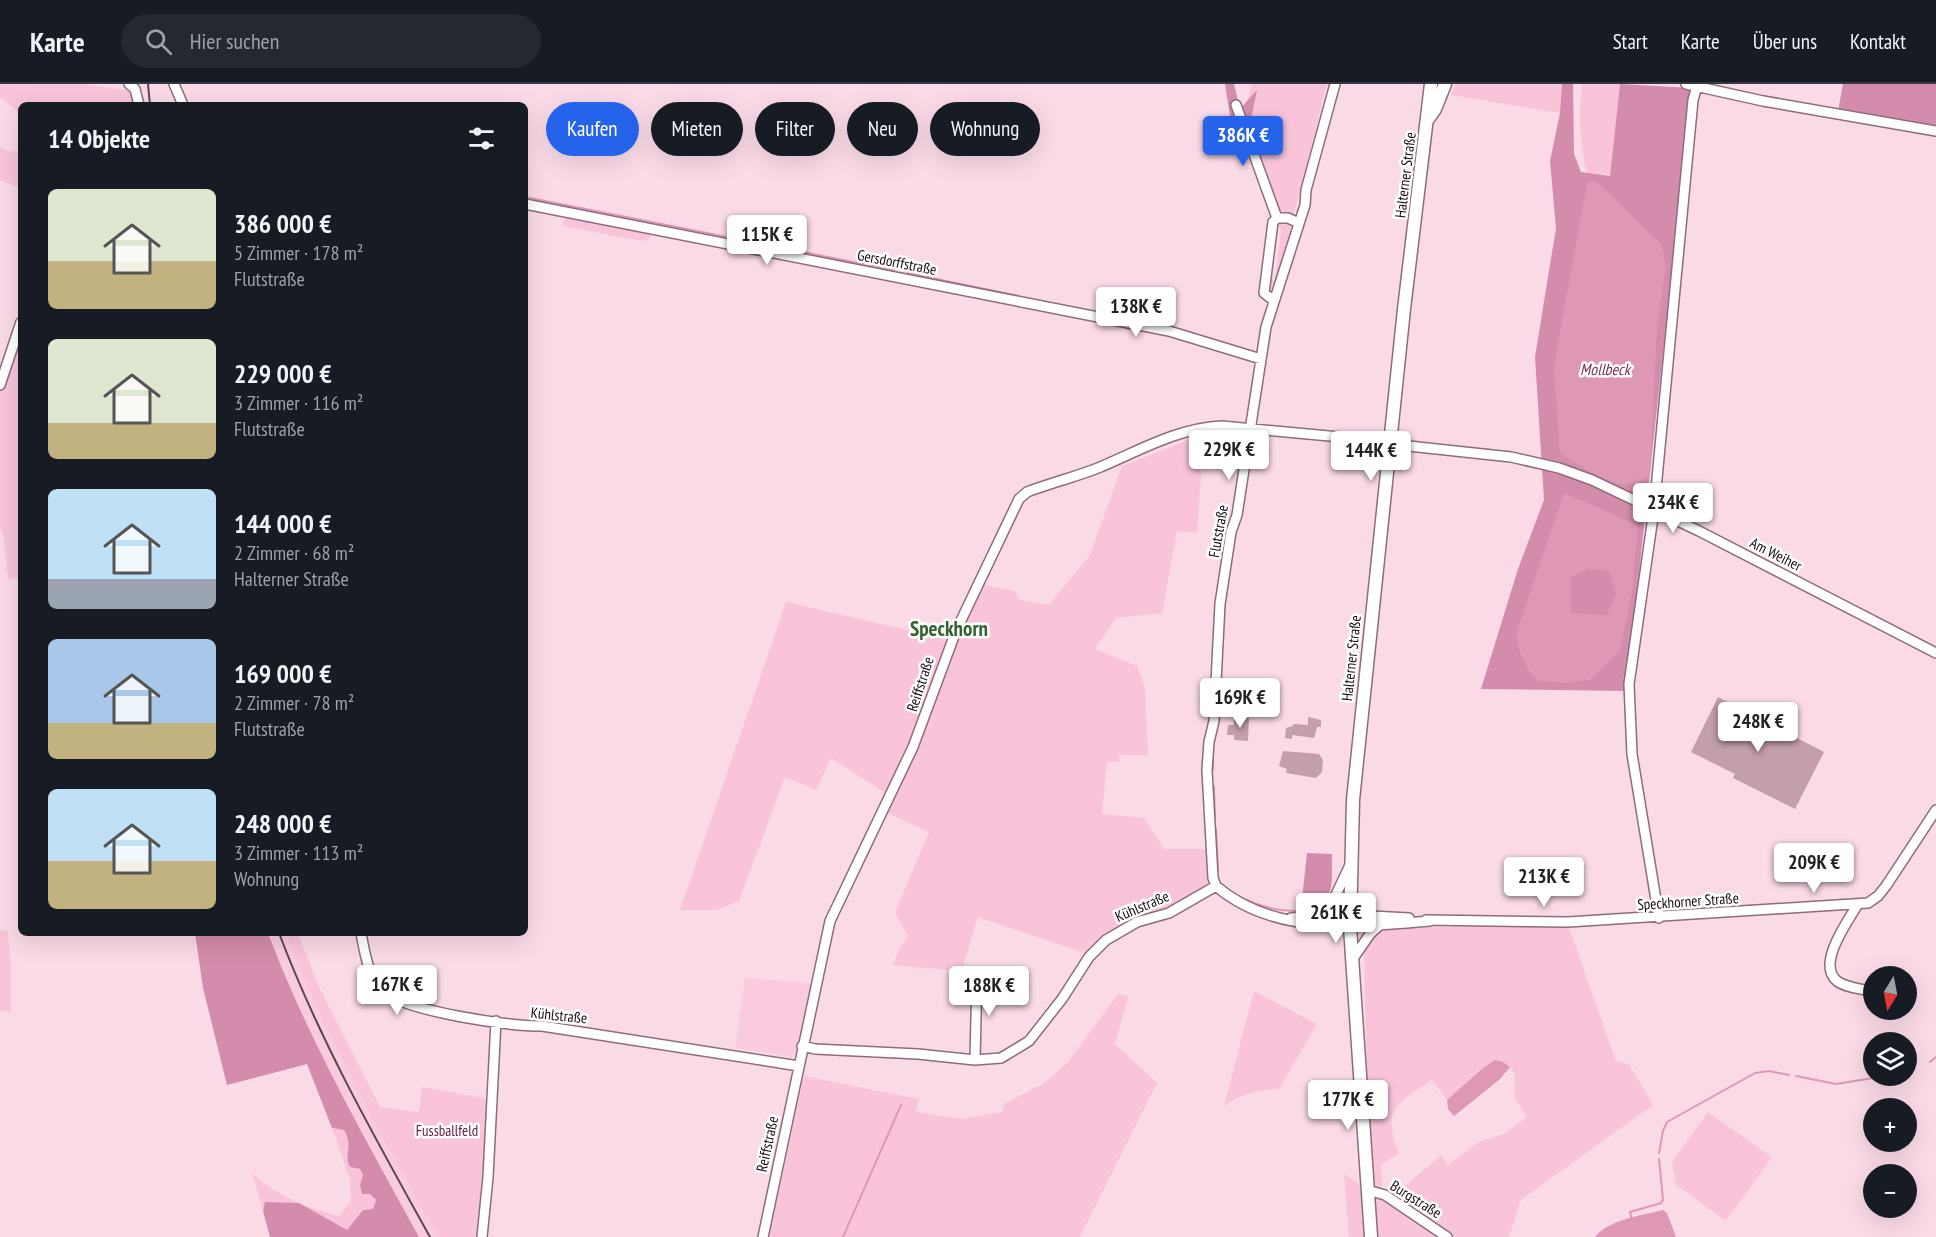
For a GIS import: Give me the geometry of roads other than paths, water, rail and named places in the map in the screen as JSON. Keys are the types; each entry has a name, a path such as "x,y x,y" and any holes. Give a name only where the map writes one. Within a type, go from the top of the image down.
{"main road":[{"name":"Halterner Straße","path":"1371,1237 1352,960 1350,865 1358,736 1395,444 1431,84"},
{"path":"1427,120 1435,109 1445,84"}],"street":[{"path":"129,84 135,89 138,102"},
{"path":"174,84 182,102"},
{"name":"Flutstraße","path":"1216,886 1207,780 1209,742 1214,721 1219,616 1228,552 1237,514 1261,359 1273,300 1299,223 1335,84"},
{"path":"1686,84 1762,101 1936,132"},
{"path":"1659,918 1632,754 1629,717 1631,655 1654,510 1693,100 1697,86"},
{"path":"1236,105 1277,218"},
{"name":"Gersdorffstraße","path":"528,205 1169,331 1261,359"},
{"path":"1273,300 1264,293 1273,222 1277,218 1288,218 1299,223"},
{"path":"0,386 18,331"},
{"name":"Reiffstraße","path":"763,1237 830,921 913,747 956,631 1019,499 1027,492 1099,467 1173,435 1203,427 1250,428 1372,440"},
{"name":"Am Weiher","path":"1395,444 1511,457 1559,468 1592,480 1936,653"},
{"name":"Speckhorner Straße","path":"1350,921 1568,922 1868,903 1878,896 1936,810"},
{"path":"1319,915 1332,903 1350,865"},
{"path":"1216,886 1246,906 1299,923 1350,921"},
{"name":"Kühlstraße","path":"802,1046 815,1049 918,1054 975,1060 1001,1058 1029,1041 1062,999 1089,957 1106,939 1137,922 1169,912 1216,886"},
{"path":"1858,904 1839,936 1830,962 1832,973 1838,981 1863,989"},
{"path":"1286,919 1319,915 1350,921"},
{"name":"Speckhorner Straße","path":"1350,921 1380,925 1430,921"},
{"path":"1352,960 1370,934 1380,925"},
{"name":"Kühlstraße","path":"362,936 370,971 375,981 384,992 411,1007 799,1066"},
{"path":"975,1060 977,974"},
{"path":"482,1237 488,1177 496,1021"},
{"name":"Burgstraße","path":"1367,1190 1385,1195 1447,1237"}],"water":[{"name":"Mollbeck","path":"1596,181 1662,245 1666,268 1657,326 1650,476 1639,482 1628,484 1619,484 1606,479 1560,453 1554,366 1587,183"},
{"path":"1564,493 1638,525 1632,592 1620,651 1590,680 1566,683 1538,681 1530,673 1520,653 1516,634","holes":["1589,569 1609,571 1616,593 1607,615 1571,613 1571,577"]},
{"path":"1495,1060 1510,1067 1499,1080 1454,1116 1448,1109 1447,1100"},
{"path":"1663,1210 1667,1213 1676,1237 1595,1237 1617,1222"}],"waterway":[{"path":"528,198 894,270"},
{"path":"908,273 1018,296"},
{"path":"1213,755 1213,770"},
{"path":"1214,786 1215,820"},
{"path":"1216,828 1218,871"},
{"path":"1234,894 1270,908 1290,911 1309,910"},
{"path":"1930,1062 1936,1057"},
{"path":"1659,1153 1667,1122 1755,1073 1769,1071 1789,1075"},
{"path":"1796,1076 1836,1084 1863,1080"},
{"path":"843,1237 901,1105"},
{"path":"1632,1220 1630,1212 1661,1203 1663,1200 1659,1159"}],"railway":[{"path":"148,84 150,102"},
{"path":"280,936 330,1050 430,1237"}],"district":[{"name":"Speckhorn","path":"949,628"}],"park label":[{"name":"Fussballfeld","path":"447,1130"}]}
